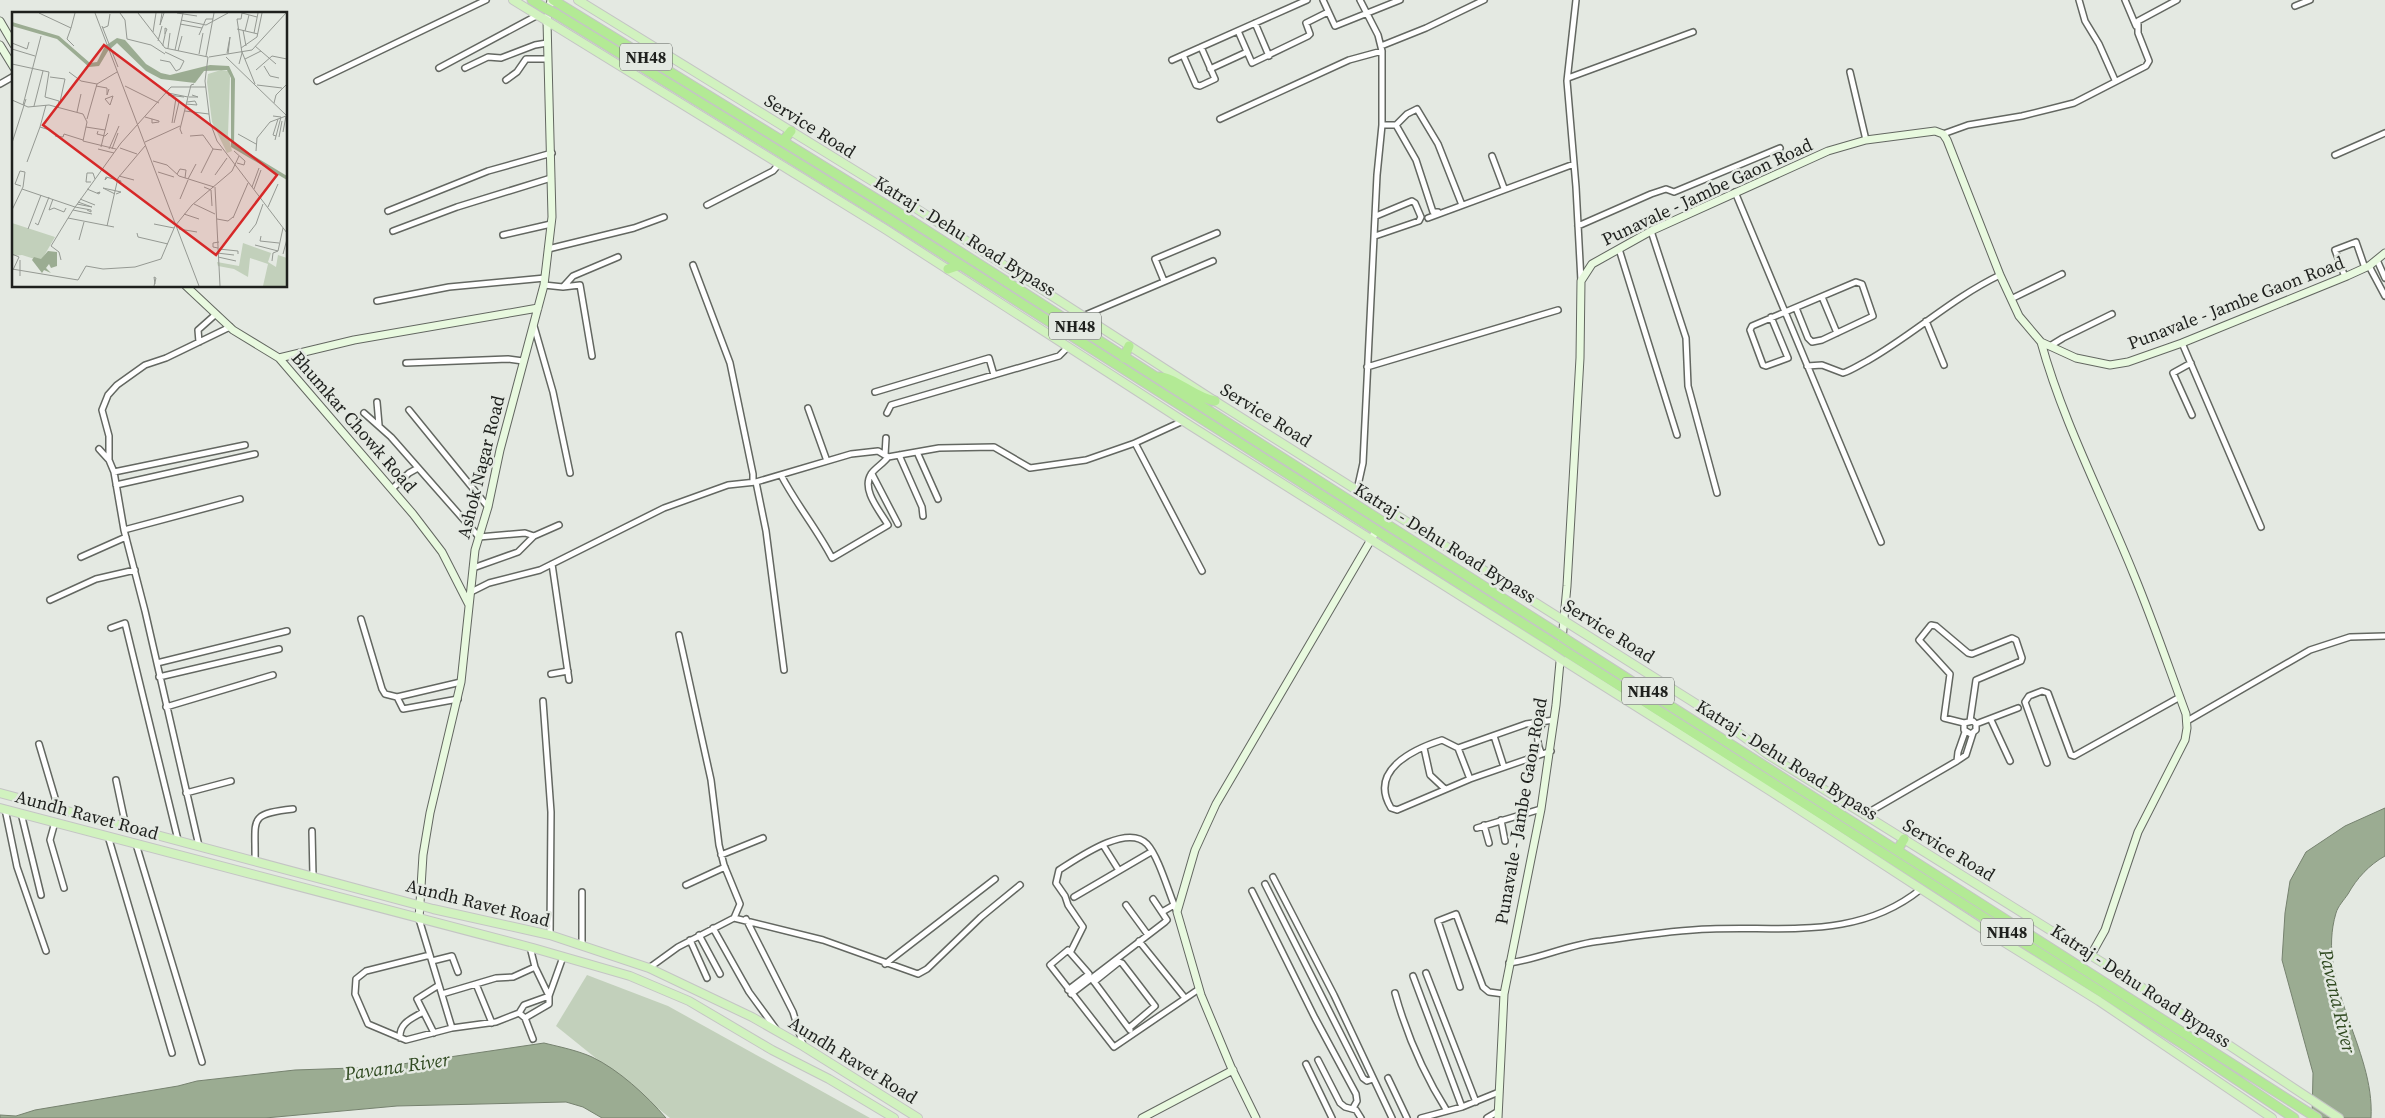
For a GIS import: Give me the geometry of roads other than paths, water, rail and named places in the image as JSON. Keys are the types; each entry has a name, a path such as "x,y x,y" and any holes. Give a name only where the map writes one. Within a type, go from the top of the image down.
{"highway":[{"name":"Katraj - Dehu Road Bypass","path":"532,0 960,265 2186,1046 2293,1118"},
{"name":"Katraj - Dehu Road Bypass","path":"554,1 783,141 1080,329 2317,1118"},
{"path":"783,141 791,131"},
{"path":"948,269 960,265"},
{"path":"1080,329 1097,325"},
{"path":"1124,358 1129,346"},
{"path":"1154,377 1166,378 1202,399 1215,401"},
{"path":"1898,850 1904,839"}],"main road":[{"path":"513,0 948,269 1370,540 1879,860 1921,889 2106,1006 2272,1118"},
{"name":"Service Road","path":"578,0 903,200 1215,401 1716,717 1767,754 2091,955 2339,1118"},
{"name":"Aundh Ravet Road","path":"0,793 420,906 550,935 649,968 752,1017 803,1046 918,1118"},
{"name":"Aundh Ravet Road","path":"3,808 530,947 630,976 675,994 829,1079 894,1118"}],"street":[{"path":"317,81 486,0"},
{"path":"1172,60 1307,0"},
{"path":"1322,0 1335,26 1400,0"},
{"path":"1357,490 1363,463 1377,175 1382,125 1381,49 1378,35 1360,0"},
{"path":"1220,119 1350,60 1381,49 1484,0"},
{"path":"1576,0 1568,78 1581,282"},
{"path":"2079,0 2086,21 2100,44 2115,80"},
{"path":"1943,134 1968,125 2022,116 2074,103 2093,95 2115,80 2148,64 2137,26 2125,0"},
{"path":"2137,26 2138,21 2141,19 2177,0"},
{"path":"2295,6 2310,0"},
{"name":"Ashok Nagar Road","path":"419,919 423,855 430,813 461,682 475,550 488,507 500,450 545,282 551,224 552,153 547,21 554,1"},
{"path":"1238,31 1252,63 1308,36 1310,34 1306,23 1328,12"},
{"path":"439,68 538,15"},
{"path":"0,21 3,33 12,43"},
{"path":"1255,23 1269,56"},
{"path":"1568,78 1693,32"},
{"path":"465,68 488,57 501,58 535,45 547,43"},
{"path":"0,45 12,65"},
{"path":"1183,55 1198,86 1215,80 1201,47"},
{"path":"1210,68 1247,52"},
{"path":"506,80 517,72 526,59 548,59"},
{"path":"1850,72 1866,140"},
{"path":"0,84 12,77"},
{"path":"1382,125 1396,125 1416,108 1438,144 1461,204"},
{"path":"1396,125 1416,160 1433,212 1461,204"},
{"name":"Punavale - Jambe Gaon Road","path":"1498,1115 1504,994 1551,751 1563,620 1580,358 1581,282 1592,264 1651,231 1832,149 1866,140 1926,131 1943,134 2000,275 2024,323 2041,342 2076,358 2110,365 2128,362 2182,343 2345,277 2367,267 2385,253"},
{"path":"2335,155 2385,133"},
{"path":"1578,226 1640,198 1666,189 1674,192 1780,148"},
{"path":"388,211 488,172 552,153"},
{"path":"1492,156 1504,188"},
{"path":"707,205 773,171 779,164"},
{"path":"1428,218 1504,188 1574,164"},
{"path":"393,230 457,207 551,178"},
{"path":"1735,192 1881,542"},
{"path":"1375,236 1419,221 1421,217 1415,203 1412,201 1376,216"},
{"path":"548,249 634,228 664,217"},
{"path":"503,235 551,224"},
{"path":"1651,231 1686,338 1688,386 1717,493"},
{"path":"1164,281 1155,259 1217,234"},
{"path":"2345,277 2335,250 2356,242 2367,267 2385,296"},
{"path":"1619,249 1678,435"},
{"path":"563,287 573,276 618,257"},
{"path":"2377,260 2385,278"},
{"path":"1084,316 1213,261"},
{"path":"693,265 730,363 766,531 784,670"},
{"path":"2011,299 2062,274"},
{"path":"1807,366 1822,365 1843,373 1852,370 1896,343 1976,288 2000,275"},
{"path":"377,301 449,287 545,282 563,287 580,284 592,356"},
{"path":"1771,317 1788,358 1766,366 1763,365 1750,328 1771,317 1822,297 1852,282 1862,284 1873,316 1817,342 1810,340 1796,308"},
{"name":"Bhumkar Chowk Road","path":"188,288 230,327 251,342 280,358 392,489 442,552 470,605"},
{"path":"1822,297 1837,333"},
{"path":"280,358 362,338 538,308"},
{"path":"1368,367 1558,310"},
{"path":"199,342 198,330 216,314"},
{"path":"2050,346 2112,314"},
{"path":"1926,321 1944,365"},
{"path":"533,325 540,341 553,392 570,473"},
{"path":"199,846 124,530 102,410 108,395 117,385 145,365 230,327"},
{"path":"2041,342 2056,386 2134,575 2180,697 2187,721 2185,740 2138,832 2105,930 2091,955"},
{"path":"2182,343 2261,527"},
{"path":"887,413 890,405 1059,356 1068,347"},
{"path":"406,363 508,358 523,361"},
{"path":"875,392 989,358 994,374"},
{"path":"2191,363 2173,372 2192,415"},
{"path":"378,402 379,425"},
{"path":"808,408 826,461"},
{"path":"409,410 488,507"},
{"path":"364,413 379,425 479,538 525,533 534,536"},
{"path":"471,592 489,583 515,578 552,564 664,508 728,485 755,482 851,454 878,451 887,456 939,448 994,447 1030,468 1086,460 1135,443 1183,421"},
{"path":"781,475 803,513 817,530 832,558 888,525 870,495 868,487 871,474 887,456 886,438"},
{"path":"1135,443 1202,571"},
{"path":"114,472 245,445"},
{"path":"100,449 110,460"},
{"path":"917,452 938,499"},
{"path":"116,485 255,454"},
{"path":"899,455 922,507 923,516"},
{"path":"392,489 409,473 418,468"},
{"path":"871,474 898,524"},
{"path":"124,530 240,499"},
{"path":"473,568 518,552 534,536 559,526"},
{"path":"1176,909 1195,850 1216,804 1376,531"},
{"path":"81,557 126,536"},
{"path":"552,564 569,680"},
{"path":"50,600 96,579 135,570"},
{"path":"361,619 382,690 388,696 396,697 461,682"},
{"path":"111,628 125,623 178,840"},
{"path":"1970,721 1976,680 2021,661 2022,658 2016,640 2012,638 1972,654 1968,653 1936,626 1932,625 1919,640 1950,674 1944,718 1964,723 1970,721 1976,724 1991,720 2018,708"},
{"path":"157,663 287,631"},
{"path":"679,636 710,780 721,854 740,904 734,918"},
{"path":"2187,721 2310,650 2350,637 2385,636"},
{"path":"159,677 279,649"},
{"path":"551,674 568,671"},
{"path":"166,707 273,675"},
{"path":"2047,763 2025,702 2029,696 2042,691 2048,693 2071,755 2074,756 2180,697"},
{"path":"396,697 403,709 458,699"},
{"path":"544,701 551,812 550,935"},
{"path":"1458,748 1526,724 1554,720"},
{"path":"1991,720 2010,761"},
{"path":"1542,754 1538,744 1539,731 1545,721"},
{"path":"1957,761 1965,732 1964,723"},
{"path":"1864,815 1966,755 1973,733 1976,730 1976,724"},
{"path":"1965,732 1973,733"},
{"path":"1494,736 1504,767"},
{"path":"1470,779 1458,748 1442,740 1400,758 1386,788 1389,803 1391,808 1397,810 1470,779 1551,751"},
{"path":"39,744 58,808"},
{"path":"1424,748 1430,775 1445,790"},
{"path":"116,780 126,827"},
{"path":"186,793 231,781"},
{"path":"3,808 17,867 46,951"},
{"path":"255,861 256,824 259,816 267,812 293,809"},
{"path":"1477,828 1541,809"},
{"path":"21,813 41,895"},
{"path":"1501,820 1505,841"},
{"path":"55,822 50,840 64,888"},
{"path":"1484,825 1489,843"},
{"path":"312,831 313,876"},
{"path":"108,836 172,1053"},
{"path":"1199,989 1114,1047 1050,965 1070,951 1083,926 1068,905 1066,896 1056,883 1059,870 1102,845 1125,836 1134,837 1146,843 1176,909 1199,989 1232,1070 1256,1118"},
{"path":"721,854 763,838"},
{"path":"136,844 202,1062"},
{"path":"1102,845 1118,869"},
{"path":"1074,897 1118,869 1151,852"},
{"path":"686,885 725,867"},
{"path":"1273,878 1305,943 1334,995 1392,1118"},
{"path":"885,964 995,879"},
{"path":"1265,884 1363,1078 1367,1081 1373,1079"},
{"path":"649,968 690,940 734,918 823,940 913,973 923,972 1020,886"},
{"path":"1509,963 1523,961 1582,943 1710,928 1797,929 1839,926 1899,906 1921,889"},
{"path":"1252,891 1315,1018 1356,1094 1357,1102 1353,1108"},
{"path":"582,892 582,946"},
{"path":"1092,981 1166,920 1153,898"},
{"path":"1126,905 1148,935"},
{"path":"1162,912 1176,909"},
{"path":"1460,987 1438,921 1455,914 1483,986 1489,992 1504,994"},
{"path":"419,919 452,1028"},
{"path":"746,920 793,1012 803,1046"},
{"path":"713,928 749,992 778,1032"},
{"path":"699,935 720,974"},
{"path":"690,940 707,978"},
{"path":"1139,941 1185,998"},
{"path":"530,947 535,967 549,996"},
{"path":"1070,951 1089,974 1070,992"},
{"path":"430,955 366,971 356,978 356,994 368,1024 406,1040 452,1028 492,1023 519,1013 524,1005 549,996"},
{"path":"432,962 452,956 458,972"},
{"path":"525,1018 547,1007 563,956"},
{"path":"1070,992 1092,981 1119,962 1122,963 1155,1006 1129,1028"},
{"path":"442,994 496,978 513,977 535,967"},
{"path":"1426,973 1476,1102"},
{"path":"1413,976 1462,1107"},
{"path":"1092,981 1133,1034"},
{"path":"476,984 492,1023"},
{"path":"434,1033 417,997 439,985"},
{"path":"1395,993 1410,1042 1431,1085 1447,1110"},
{"path":"400,1038 402,1025 423,1012"},
{"path":"519,1013 525,1018 533,1039"},
{"path":"1318,1060 1340,1103 1345,1107 1353,1108 1361,1118"},
{"path":"1306,1064 1332,1118"},
{"path":"1142,1118 1232,1070"},
{"path":"1388,1078 1406,1118"},
{"path":"1421,1118 1462,1107 1499,1092"},
{"path":"1487,1118 1498,1115"}],"water":[{"name":"Pavana River","path":"2385,808 2385,856 2364,872 2340,905 2336,913 2332,939 2333,965 2339,990 2364,1066 2370,1092 2371,1118 2312,1118 2313,1073 2282,960 2285,913 2290,881 2306,852 2345,826"},
{"name":"Pavana River","path":"544,1043 580,1052 602,1062 632,1084 666,1118 602,1118 583,1107 566,1102 397,1106 265,1118 0,1118 0,1115 16,1116 35,1110 178,1086 197,1081 295,1070 382,1067"}]}
